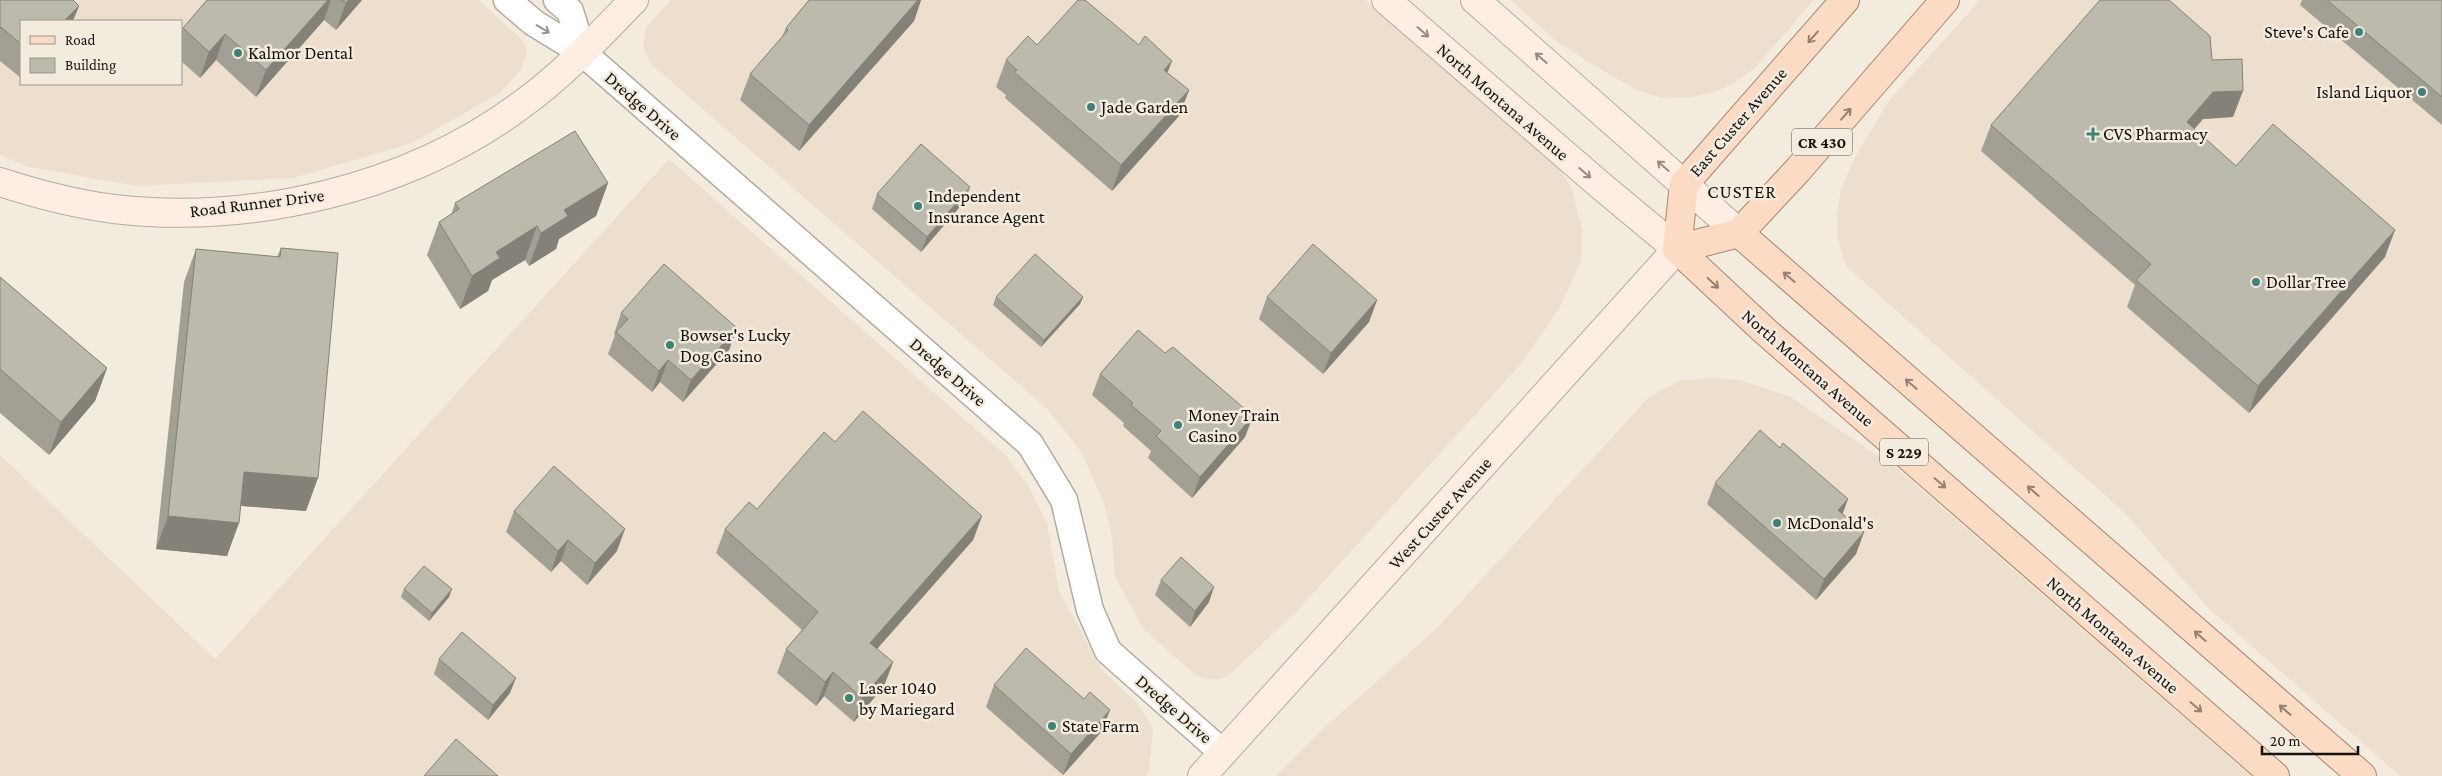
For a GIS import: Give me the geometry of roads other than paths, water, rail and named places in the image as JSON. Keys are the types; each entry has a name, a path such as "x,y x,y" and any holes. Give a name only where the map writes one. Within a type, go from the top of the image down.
{"main road":[{"name":"Road Runner Drive","path":"0,182 73,202 154,212 194,212 317,198 395,174 467,140 520,106 582,53 634,0"},
{"name":"North Montana Avenue","path":"1386,0 1600,186 1677,249 1766,332 2275,776"},
{"path":"1475,0 1739,233 2362,776"},
{"name":"East Custer Avenue","path":"1677,249 1684,184 1845,0"},
{"name":"CR 430","path":"1739,233 1797,171 1945,0"},
{"path":"1677,249 1739,233"},
{"name":"West Custer Avenue","path":"1202,776 1677,249"}],"street":[{"name":"Dredge Drive","path":"507,0 534,23 582,53 1030,444 1064,500 1090,610 1108,651 1223,753"},
{"path":"557,0 570,11 582,53"}],"place":[{"name":"Steve's Cafe","path":"2359,32"},
{"name":"Kalmor Dental","path":"238,53"},
{"name":"Island Liquor","path":"2422,92"},
{"name":"Jade Garden","path":"1091,107"},
{"name":"CVS Pharmacy","path":"2093,134"},
{"name":"Independent Insurance Agent","path":"918,206"},
{"name":"Dollar Tree","path":"2256,282"},
{"name":"Bowser's Lucky Dog Casino","path":"670,345"},
{"name":"Money Train Casino","path":"1178,425"},
{"name":"McDonald's","path":"1777,523"},
{"name":"Laser 1040 by Mariegard","path":"849,698"},
{"name":"State Farm","path":"1052,726"}],"district":[{"name":"CUSTER","path":"1742,191"}]}
